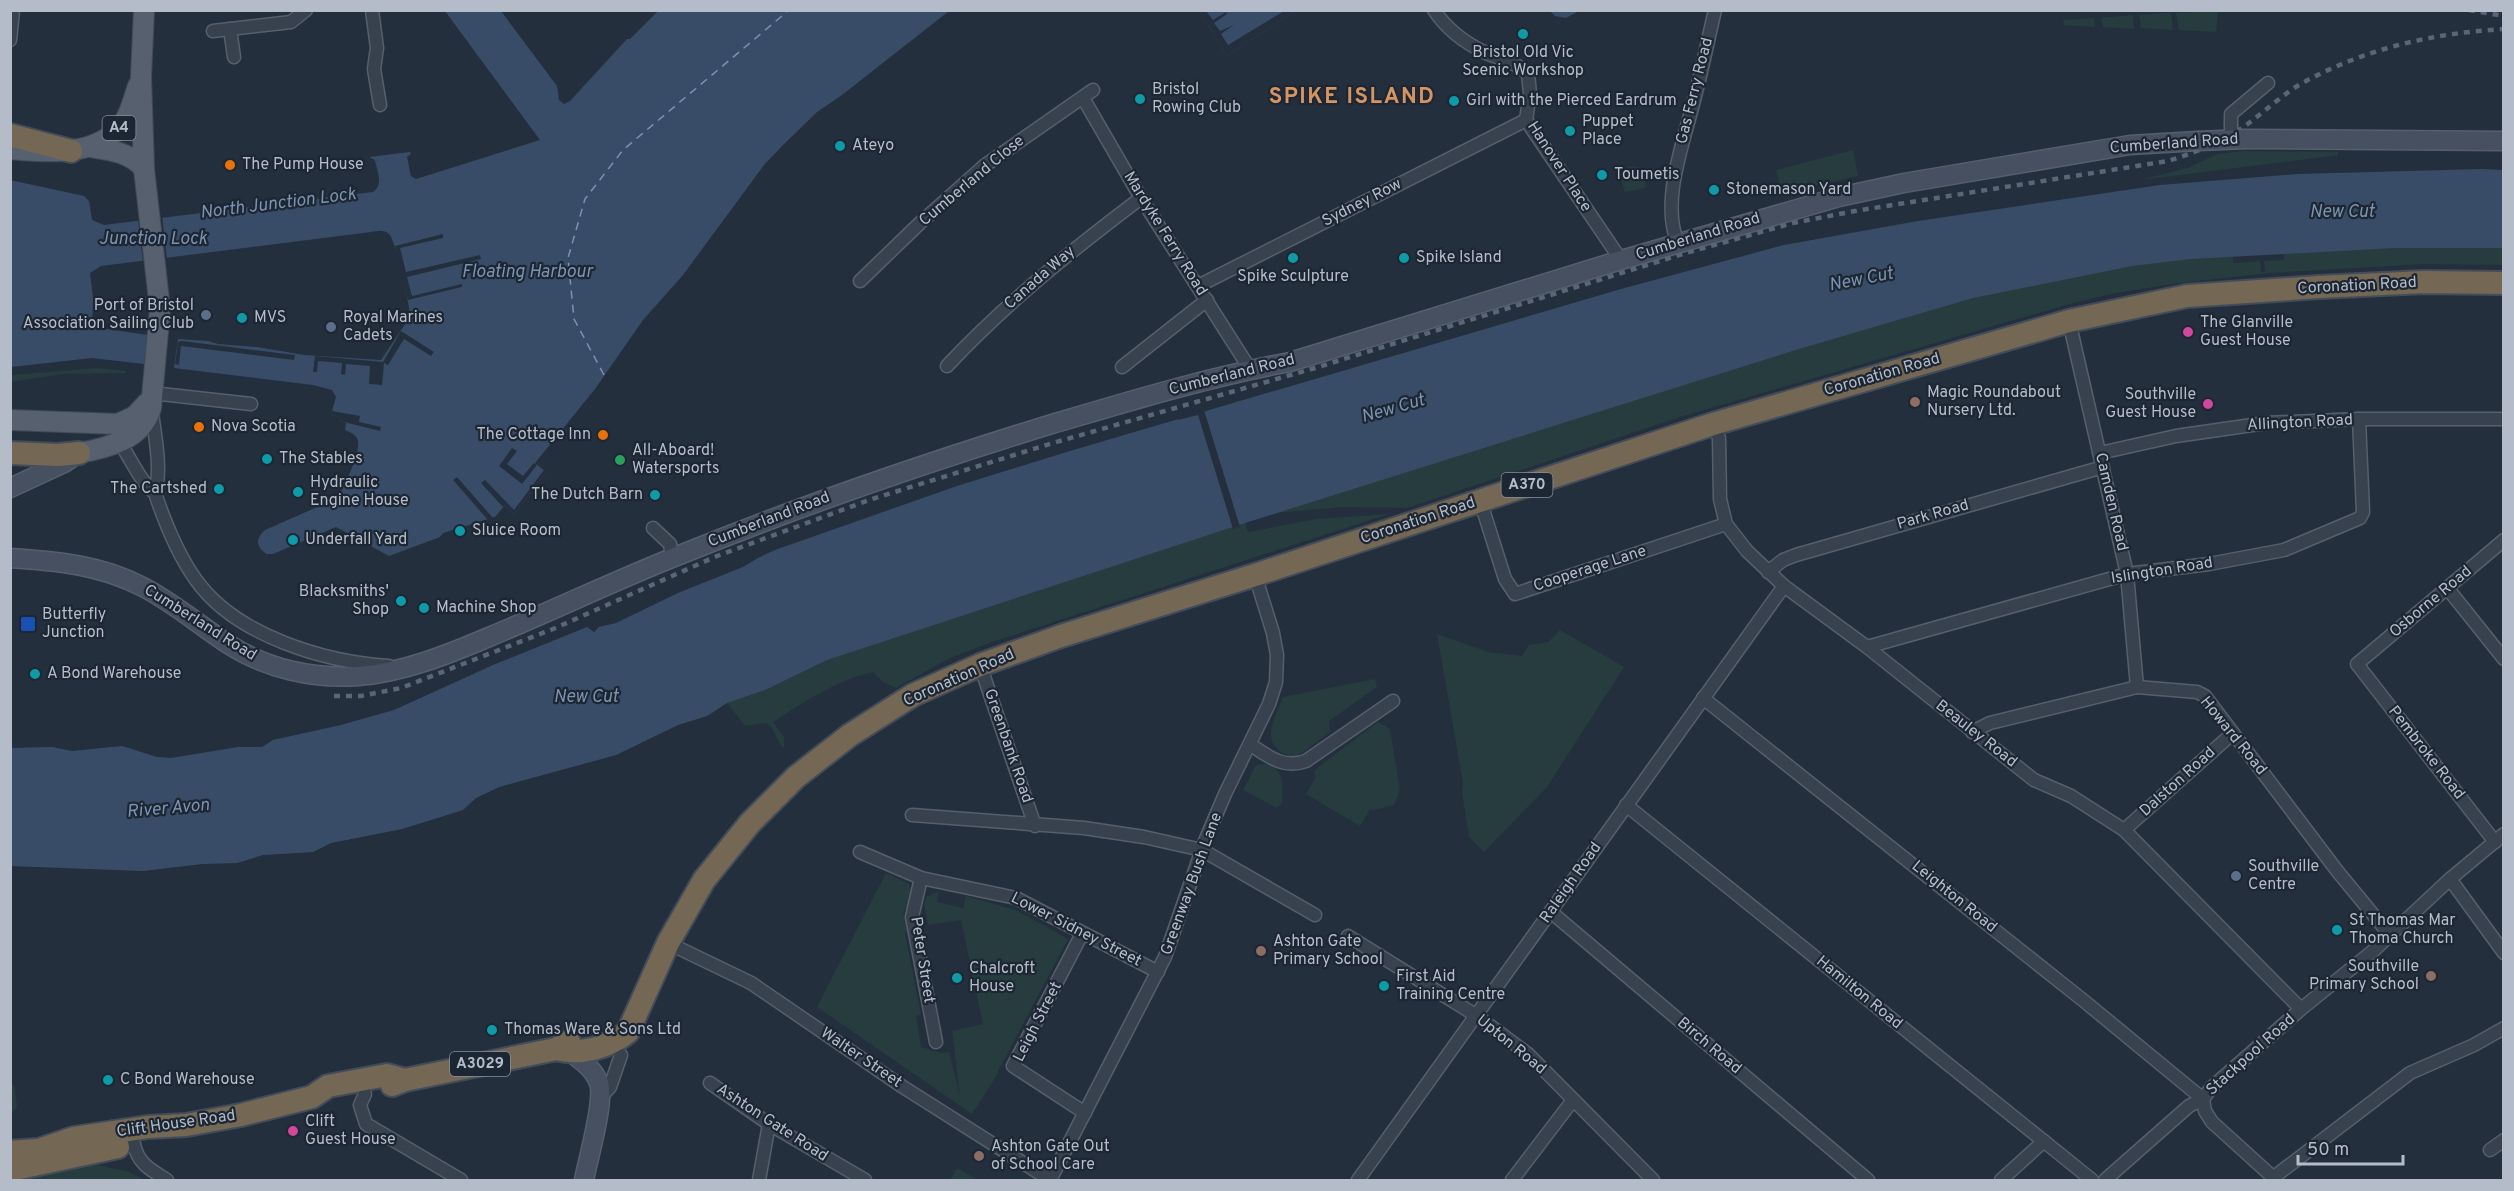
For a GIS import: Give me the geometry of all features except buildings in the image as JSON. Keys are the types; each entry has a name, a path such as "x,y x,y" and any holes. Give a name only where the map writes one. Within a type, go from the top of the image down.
{"highway":[{"path":"10,135 81,149"},
{"name":"Coronation Road","path":"563,1051 573,1040 609,1032 633,1021 668,943 704,880 750,823 796,777 850,735 913,695 980,665 1061,636 1255,575 1713,424 2068,321 2187,296 2319,286 2424,282 2504,283"},
{"path":"10,453 58,455 79,453"},
{"name":"Clift House Road","path":"312,1097 329,1101 381,1090 405,1080 563,1051"},
{"name":"Clift House Road","path":"83,1145 148,1127 186,1125 241,1116 312,1097 328,1086 387,1074 405,1080"},
{"name":"A3029","path":"10,1152 83,1145 134,1144 186,1125"},
{"name":"A3029","path":"10,1143 39,1149"},
{"path":"10,1170 83,1145"}],"main road":[{"name":"A4","path":"81,149 113,136 126,119 141,77 144,10"},
{"path":"79,453 112,444 140,429 151,400 160,309 144,169 141,77"},
{"path":"10,149 112,150 132,157 144,169"},
{"path":"10,420 118,424 128,420 151,400"},
{"path":"99,425 109,434 112,444"}],"street":[{"path":"10,40 13,10"},
{"path":"213,31 291,22 306,10"},
{"path":"372,10 377,48 374,69 380,105"},
{"name":"Hanover Place","path":"1434,10 1446,27 1461,40 1487,53 1514,62 1528,74 1530,93 1526,120 1621,260"},
{"name":"Gas Ferry Road","path":"1678,243 1671,218 1678,160 1715,10"},
{"path":"230,29 234,57"},
{"path":"2236,134 2231,114 2268,83"},
{"name":"Mardyke Ferry Road","path":"1088,94 1141,198 1250,369"},
{"name":"Cumberland Close","path":"860,282 920,223 984,166 1088,94"},
{"name":"Sydney Row","path":"1198,286 1526,120"},
{"name":"Cumberland Road","path":"10,558 54,561 96,569 136,584 181,609 232,646 288,671 315,676 360,676 402,667 461,649 672,558 858,486 934,460 1148,396 1250,369 1290,362 1788,210 1904,183 2130,145 2198,141 2236,134 2504,141"},
{"name":"Canada Way","path":"947,366 982,329 1061,258 1141,198"},
{"path":"1122,368 1207,300"},
{"name":"Camden Road","path":"2068,321 2127,574 2137,687"},
{"path":"155,493 158,483 151,400 251,404"},
{"name":"Allington Road","path":"2100,453 2176,436 2266,423 2359,419 2504,418"},
{"name":"Islington Road","path":"1867,647 2127,574 2210,564 2284,550 2360,518 2363,512 2359,419"},
{"name":"Beauley Road","path":"1713,424 1719,438 1720,499 1726,524 1747,551 1768,572 1867,647 2034,780 2071,796 2124,830 2301,1009"},
{"path":"112,444 132,460 147,486 155,493 171,534 197,582 215,601 234,616 300,649 366,665 402,667"},
{"path":"12,487 64,463 79,453"},
{"name":"Park Road","path":"1768,572 1783,560 1796,555 2103,467"},
{"name":"Cooperage Lane","path":"1480,500 1505,579 1515,594 1726,524"},
{"path":"653,528 670,544 672,558"},
{"name":"Osborne Road","path":"2357,664 2504,540"},
{"name":"Greenway Bush Lane","path":"1050,1180 1158,972 1172,941 1202,850 1225,794 1251,745 1273,693 1276,682 1277,655 1274,633 1255,575"},
{"name":"Raleigh Road","path":"1358,1180 1784,586"},
{"path":"2448,589 2504,659"},
{"name":"Pembroke Road","path":"2357,664 2499,838"},
{"name":"Greenbank Road","path":"980,665 1035,826"},
{"name":"Howard Road","path":"1972,732 1990,723 2137,687 2197,692 2205,696 2338,872 2390,935"},
{"name":"Leighton Road","path":"1703,698 2084,1001 2203,1099"},
{"path":"1251,745 1270,758 1294,765 1306,761 1393,701"},
{"name":"Dalston Road","path":"2124,830 2233,733"},
{"name":"Hamilton Road","path":"1626,805 2092,1180"},
{"name":"Greenbank Road","path":"912,815 1084,828 1144,837 1202,850"},
{"name":"Stackpool Road","path":"2105,1180 2189,1106 2203,1099 2211,1088 2499,838"},
{"path":"1202,850 1315,915"},
{"name":"Lower Sidney Street","path":"860,852 921,878 1010,896 1158,972"},
{"name":"Peter Street","path":"921,878 912,917 936,1042"},
{"path":"2450,879 2500,938 2504,953"},
{"name":"Birch Road","path":"1551,912 1868,1180"},
{"name":"Leigh Street","path":"1082,934 1013,1066 1085,1113"},
{"name":"Upton Road","path":"1348,936 1477,1016 1528,1054 1653,1180"},
{"name":"Walter Street","path":"668,943 751,983 903,1087 1050,1180"},
{"path":"2203,1099 2205,1111 2212,1122 2275,1179 2410,1072 2474,1045 2504,1029"},
{"path":"563,1051 588,1066 599,1082 601,1097 584,1180"},
{"path":"601,1097 610,1087 621,1055"},
{"name":"Ashton Gate Road","path":"710,1083 769,1124 865,1180"},
{"path":"365,1094 360,1105 366,1124"},
{"path":"1512,1180 1573,1100"},
{"path":"349,1113 461,1180"},
{"path":"759,1180 769,1124"},
{"path":"2490,1150 2504,1140"},
{"path":"2001,1180 2044,1141"},
{"path":"134,1144 144,1166 167,1180"}],"green space":[{"path":"2218,11 2216,32 2179,30 2176,13"},
{"path":"2171,13 2173,30 2141,28 2139,15"},
{"path":"2133,15 2134,29 2103,27 2101,18"},
{"path":"2094,18 2095,27 2064,25 2063,20"},
{"path":"1853,150 1858,176 1782,193 1776,170"},
{"path":"2244,151 2338,152 2338,155 2140,180 2188,168 2217,154"},
{"path":"1629,166 1647,168 1645,188 1625,192 1622,178"},
{"path":"2503,235 2503,265 2424,264 2269,273 2116,293 2073,303 1683,416 1407,508 1343,507 1275,513 1245,522 1248,532 1316,519 1389,514 989,643 950,658 896,688 883,682 873,672 847,680 809,699 773,722 784,737 784,747 781,746 771,726 766,723 745,726 727,703 710,715 678,725 616,755 499,787 476,798 463,810 402,829 331,843 313,852 263,855 237,863 202,864 143,871 11,866 10,834 955,593 2081,266","holes":["2284,253 2284,260 2264,261 2265,272 2261,272 2260,261 2233,263 2233,256"]},
{"path":"97,368 126,371 126,373 64,374 11,382 11,375"},
{"path":"1560,630 1624,667 1547,787 1484,852 1469,837 1462,792 1463,783 1437,634 1488,652 1522,656 1529,645 1548,642"},
{"path":"1375,679 1377,687 1329,721 1330,732 1298,756 1286,755 1274,746 1272,726 1283,697"},
{"path":"1378,722 1390,729 1400,790 1394,805 1370,809 1360,826 1306,794 1316,777 1314,774 1317,768"},
{"path":"1266,764 1277,770 1282,779 1282,803 1277,808 1243,790 1256,765"},
{"path":"886,873 909,884 910,888 911,899 903,912 908,929 905,933 921,1014 916,1016 921,1047 941,1053 949,1052 960,1096 952,1031 983,1024 961,920 928,925 924,904 926,897 939,891 937,902 963,908 966,896 1018,911 1068,939 992,1083 972,1114 817,1007"},
{"path":"11,1082 15,1088 17,1107 11,1114"},
{"path":"87,1163 130,1172 144,1180 21,1180"},
{"path":"957,1168 978,1180 950,1180"}],"water":[{"name":"Floating Harbour","path":"445,11 501,11 557,86 559,100 564,104 570,101 627,39 630,39 658,11 949,11 817,112 764,165 683,275 643,320 595,389 535,463 546,472 514,514 505,505 495,517 443,533 440,537 389,556 336,527 273,554 267,554 258,543 265,530 338,498 355,459 357,438 345,430 346,423 340,421 341,418 331,415 336,397 332,390 313,385 174,368 178,339 257,347 304,355 381,360 410,317 399,260 389,234 385,231 378,231 101,266 90,273 93,298 92,327 148,335 144,364 92,358 11,367 10,180 84,196 89,201 92,220 104,225 373,192 378,186 379,178 375,160 369,157 410,152 411,154 407,157 411,176 416,179 540,140"},
{"path":"1199,11 1295,11 1227,56"},
{"path":"1550,11 1579,11 1566,18 1555,16"},
{"name":"New Cut","path":"2503,170 2503,248 2395,248 2191,259 2132,266 1973,298 1799,349 1245,523 827,660 765,690 727,703 707,716 678,725 616,755 499,787 476,798 463,810 402,829 331,843 313,852 263,855 237,863 202,864 143,871 11,866 10,748 52,747 72,751 122,746 157,757 171,758 238,747 262,747 273,740 341,725 394,710 493,665 587,627 594,632 599,627 616,623 678,593 743,567 775,550 957,486 1621,289 1784,245 1918,221 2160,185 2298,174"}],"pier":[{"path":"1199,11 1206,11 1213,20 1226,12 1227,14 1214,23 1220,31 1234,25 1221,34 1228,45 1284,11 1295,11 1227,56"},
{"path":"162,215 167,260 143,263 138,218"},
{"path":"443,234 443,238 400,248 406,272 480,255 481,259 407,277 412,296 462,284 462,287 408,300 395,246"},
{"path":"401,331 434,352 431,356 404,339 388,365 384,363 382,385 369,384 370,366 346,364 345,375 341,374 342,363 318,361 317,372 313,372 315,356 383,362"},
{"path":"178,342 295,355 294,360 181,346 179,365 175,364"},
{"path":"1204,410 1240,527 1233,529 1198,415 1178,420 1177,418"},
{"path":"332,411 360,416 359,422 381,427 380,431 340,421 341,418 331,415"},
{"path":"512,448 517,451 507,464 523,476 534,463 537,465 522,484 499,466"},
{"path":"544,470 546,472 514,514 505,505 503,507 481,483 485,480 514,510"},
{"path":"457,477 493,518 488,520 453,480"}],"ferry route":[{"path":"604,375 574,319 568,258 585,199 623,150 789,10"}],"railway":[{"path":"2469,10 2504,16"},
{"path":"334,696 361,696 401,688 553,629 717,556 872,499 1053,443 1315,368 1686,253 1793,223 2168,161 2203,149 2228,137 2279,99 2329,69 2402,44 2452,34 2504,29"}],"place":[{"name":"Bristol Old Vic Scenic Workshop","path":"1523,34"},
{"name":"Bristol Rowing Club","path":"1140,99"},
{"name":"Girl with the Pierced Eardrum","path":"1454,101"},
{"name":"Puppet Place","path":"1570,131"},
{"name":"Ateyo","path":"840,146"},
{"name":"The Pump House","path":"230,165"},
{"name":"Toumetis","path":"1602,175"},
{"name":"Stonemason Yard","path":"1714,190"},
{"name":"Spike Sculpture","path":"1293,258"},
{"name":"Spike Island","path":"1404,258"},
{"name":"Port of Bristol Association Sailing Club","path":"206,315"},
{"name":"MVS","path":"242,318"},
{"name":"Royal Marines Cadets","path":"331,327"},
{"name":"The Glanville Guest House","path":"2188,332"},
{"name":"Magic Roundabout Nursery Ltd.","path":"1915,402"},
{"name":"Southville Guest House","path":"2208,404"},
{"name":"Nova Scotia","path":"199,427"},
{"name":"The Cottage Inn","path":"603,435"},
{"name":"The Stables","path":"267,459"},
{"name":"All-Aboard! Watersports","path":"620,460"},
{"name":"The Cartshed","path":"219,489"},
{"name":"Hydraulic Engine House","path":"298,492"},
{"name":"The Dutch Barn","path":"655,495"},
{"name":"Sluice Room","path":"460,531"},
{"name":"Underfall Yard","path":"293,540"},
{"name":"Blacksmiths' Shop","path":"401,601"},
{"name":"Machine Shop","path":"424,608"},
{"name":"Butterfly Junction","path":"28,624"},
{"name":"A Bond Warehouse","path":"35,674"},
{"name":"Southville Centre","path":"2236,876"},
{"name":"St Thomas Mar Thoma Church","path":"2337,930"},
{"name":"Ashton Gate Primary School","path":"1261,951"},
{"name":"Southville Primary School","path":"2431,976"},
{"name":"Chalcroft House","path":"957,978"},
{"name":"First Aid Training Centre","path":"1384,986"},
{"name":"Thomas Ware & Sons Ltd","path":"492,1030"},
{"name":"C Bond Warehouse","path":"108,1080"},
{"name":"Clift Guest House","path":"293,1131"},
{"name":"Ashton Gate Out of School Care","path":"979,1156"}],"district":[{"name":"SPIKE ISLAND","path":"1352,97"}],"water label":[{"name":"North Junction Lock","path":"278,204"},
{"name":"Junction Lock","path":"153,239"},
{"name":"River Avon","path":"168,809"}]}
